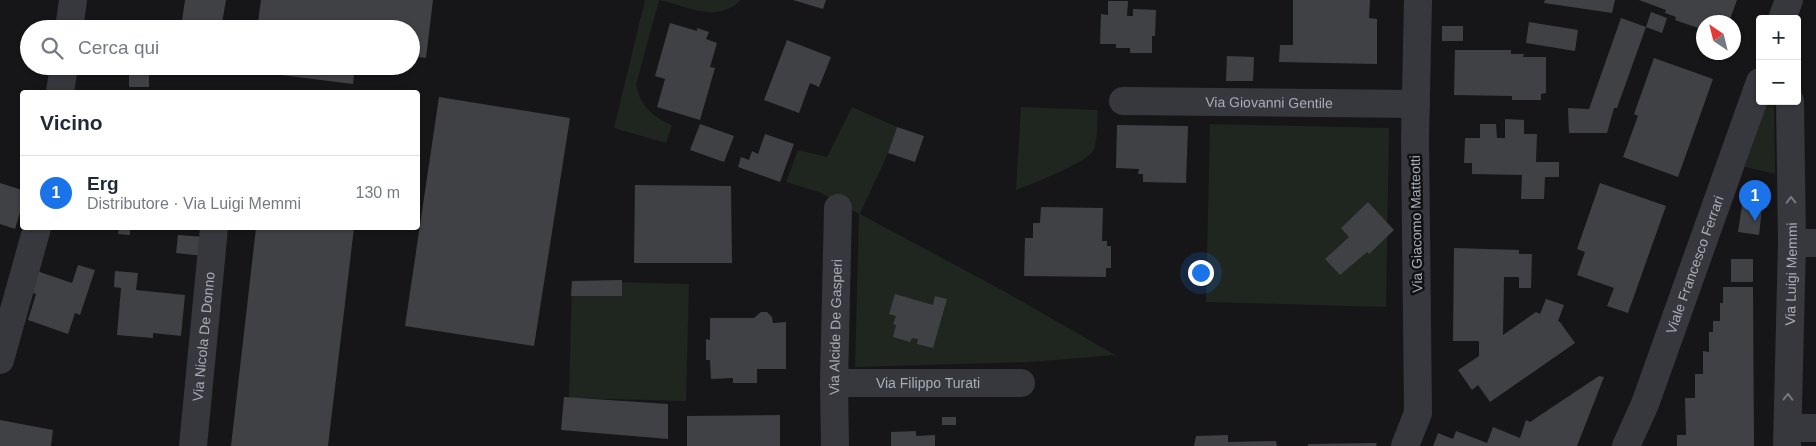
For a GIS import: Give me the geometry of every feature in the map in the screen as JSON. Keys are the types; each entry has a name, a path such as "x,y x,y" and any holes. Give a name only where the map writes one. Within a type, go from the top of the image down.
{"street":[{"path":"70,20 73,0"},
{"name":"Via Giacomo Matteotti","path":"1405,446 1418,413 1416,104 1418,0"},
{"path":"60,90 63,75"},
{"name":"Viale Francesco Ferrari","path":"1626,446 1645,404 1756,93"},
{"name":"Via Giovanni Gentile","path":"1123,101 1416,104"},
{"name":"Via Luigi Memmi","path":"1787,437 1804,243 1790,105"},
{"name":"Via Alcide De Gasperi","path":"834,446 838,208"},
{"path":"0,360 36,230"},
{"name":"Via Nicola De Donno","path":"193,446 214,230"},
{"name":"Via Filippo Turati","path":"834,383 1021,383"},
{"path":"1787,437 1816,428"}],"shaded area":[{"path":"645,0 659,0 636,85 641,99 649,110 672,125 666,143 614,128"},
{"path":"659,0 741,0 732,7 712,12 691,9"},
{"path":"1766,105 1774,106 1775,174 1745,167"},
{"path":"852,107 897,127 888,153 860,214 1009,294 1115,355 1030,362 855,367 859,214 819,192 786,182 798,150 827,157"},
{"path":"1021,107 1098,110 1097,135 1094,149 1090,155 1071,167 1016,190"},
{"path":"1210,124 1389,128 1386,307 1206,302"},
{"path":"572,281 689,284 686,401 569,398"}],"building":[{"path":"185,0 226,0 223,20 182,20"},
{"path":"261,0 433,0 426,58 420,57 420,20 258,20"},
{"path":"793,0 826,0 823,9"},
{"path":"1293,0 1370,0 1369,18 1377,19 1377,64 1279,62 1280,45 1293,45"},
{"path":"1545,0 1615,0 1612,13 1544,3"},
{"path":"1639,0 1737,0 1732,15 1696,15 1696,27 1675,20 1676,17 1665,13 1666,10"},
{"path":"1108,1 1128,1 1127,16 1133,16 1133,9 1156,10 1155,36 1152,36 1152,53 1130,53 1130,48 1116,48 1116,44 1100,44 1101,14 1108,15"},
{"path":"1651,12 1667,18 1662,33 1646,27"},
{"path":"1621,18 1646,27 1617,108 1614,108 1607,133 1569,133 1568,108 1589,109"},
{"path":"1529,22 1578,30 1575,51 1526,43"},
{"path":"670,23 697,31 697,28 709,32 706,39 717,43 710,67 715,68 700,120 657,107 665,79 655,76"},
{"path":"1442,26 1463,26 1463,41 1442,41"},
{"path":"787,40 831,57 819,87 810,83 799,113 764,100"},
{"path":"1455,50 1511,50 1511,54 1524,54 1523,57 1546,57 1546,93 1541,94 1541,100 1512,100 1512,96 1454,95"},
{"path":"1227,56 1254,57 1253,81 1226,81"},
{"path":"1654,58 1713,79 1678,177 1623,157 1638,116 1634,114"},
{"path":"129,75 149,75 149,87 129,87"},
{"path":"281,75 354,75 353,84"},
{"path":"439,97 570,118 534,346 405,326"},
{"path":"1505,119 1524,120 1524,134 1537,134 1536,162 1559,162 1559,177 1545,177 1544,199 1521,199 1522,175 1472,174 1472,163 1464,163 1465,138 1480,138 1480,124 1496,124 1497,138 1505,138"},
{"path":"700,124 734,136 724,162 690,150"},
{"path":"1117,125 1188,126 1186,183 1143,182 1143,174 1138,174 1139,169 1116,168"},
{"path":"897,127 924,136 915,162 888,153"},
{"path":"765,134 794,144 780,182 738,167 741,157 749,160 752,151 758,154"},
{"path":"0,183 20,189 20,213 15,229 0,224"},
{"path":"1600,183 1666,206 1628,313 1607,306 1614,288 1577,275 1585,252 1577,249"},
{"path":"635,185 731,186 732,263 634,263"},
{"path":"1368,202 1394,230 1369,254 1367,252 1340,275 1325,259 1349,237 1341,228"},
{"path":"1742,205 1762,208 1759,235 1738,232"},
{"path":"1041,207 1103,208 1102,241 1107,241 1107,246 1111,246 1111,268 1106,268 1106,277 1024,276 1025,238 1033,238 1033,223 1040,223"},
{"path":"119,230 130,230 130,235 118,234"},
{"path":"256,230 354,230 328,446 231,446"},
{"path":"178,235 205,237 204,256 176,253"},
{"path":"1454,248 1519,250 1519,254 1532,254 1531,288 1519,288 1519,277 1504,277 1503,335 1536,312 1540,314 1546,299 1564,305 1558,321 1575,343 1490,402 1478,385 1472,390 1458,370 1479,356 1479,341 1453,341"},
{"path":"1731,259 1753,259 1753,282 1731,282"},
{"path":"78,265 95,270 80,315 75,313 68,334 28,320 36,294 30,292 37,271 72,283"},
{"path":"115,271 138,273 136,290 185,295 181,336 153,333 153,338 117,335 121,288 114,287"},
{"path":"622,280 622,296 571,296 572,281"},
{"path":"1723,287 1753,287 1754,446 1677,446 1677,435 1686,435 1685,398 1695,398 1695,374 1703,374 1703,351 1709,352 1709,332 1713,332 1713,321 1720,321 1720,303 1723,303"},
{"path":"895,294 933,305 935,296 947,299 933,348 917,344 918,339 912,338 910,342 893,337 896,325 893,324 896,316 889,314"},
{"path":"761,312 767,312 772,317 773,323 786,322 786,369 757,369 757,383 733,383 733,378 711,379 710,360 706,360 706,339 710,340 710,318 754,318"},
{"path":"1599,376 1604,377 1577,446 1433,446 1438,433 1453,439 1456,431 1487,443 1493,427 1520,438 1526,420 1530,422"},
{"path":"564,397 668,404 668,439 561,430"},
{"path":"780,415 780,446 687,446 687,416"},
{"path":"942,417 956,417 956,425 942,425"},
{"path":"0,420 53,430 51,446 0,446"},
{"path":"916,431 916,436 935,435 935,446 891,446 891,432"},
{"path":"1228,435 1228,442 1276,441 1277,446 1194,446 1196,436"},
{"path":"1377,443 1376,446 1308,446 1308,444"}],"place":[{"name":"Erg","path":"1755,221"}]}
